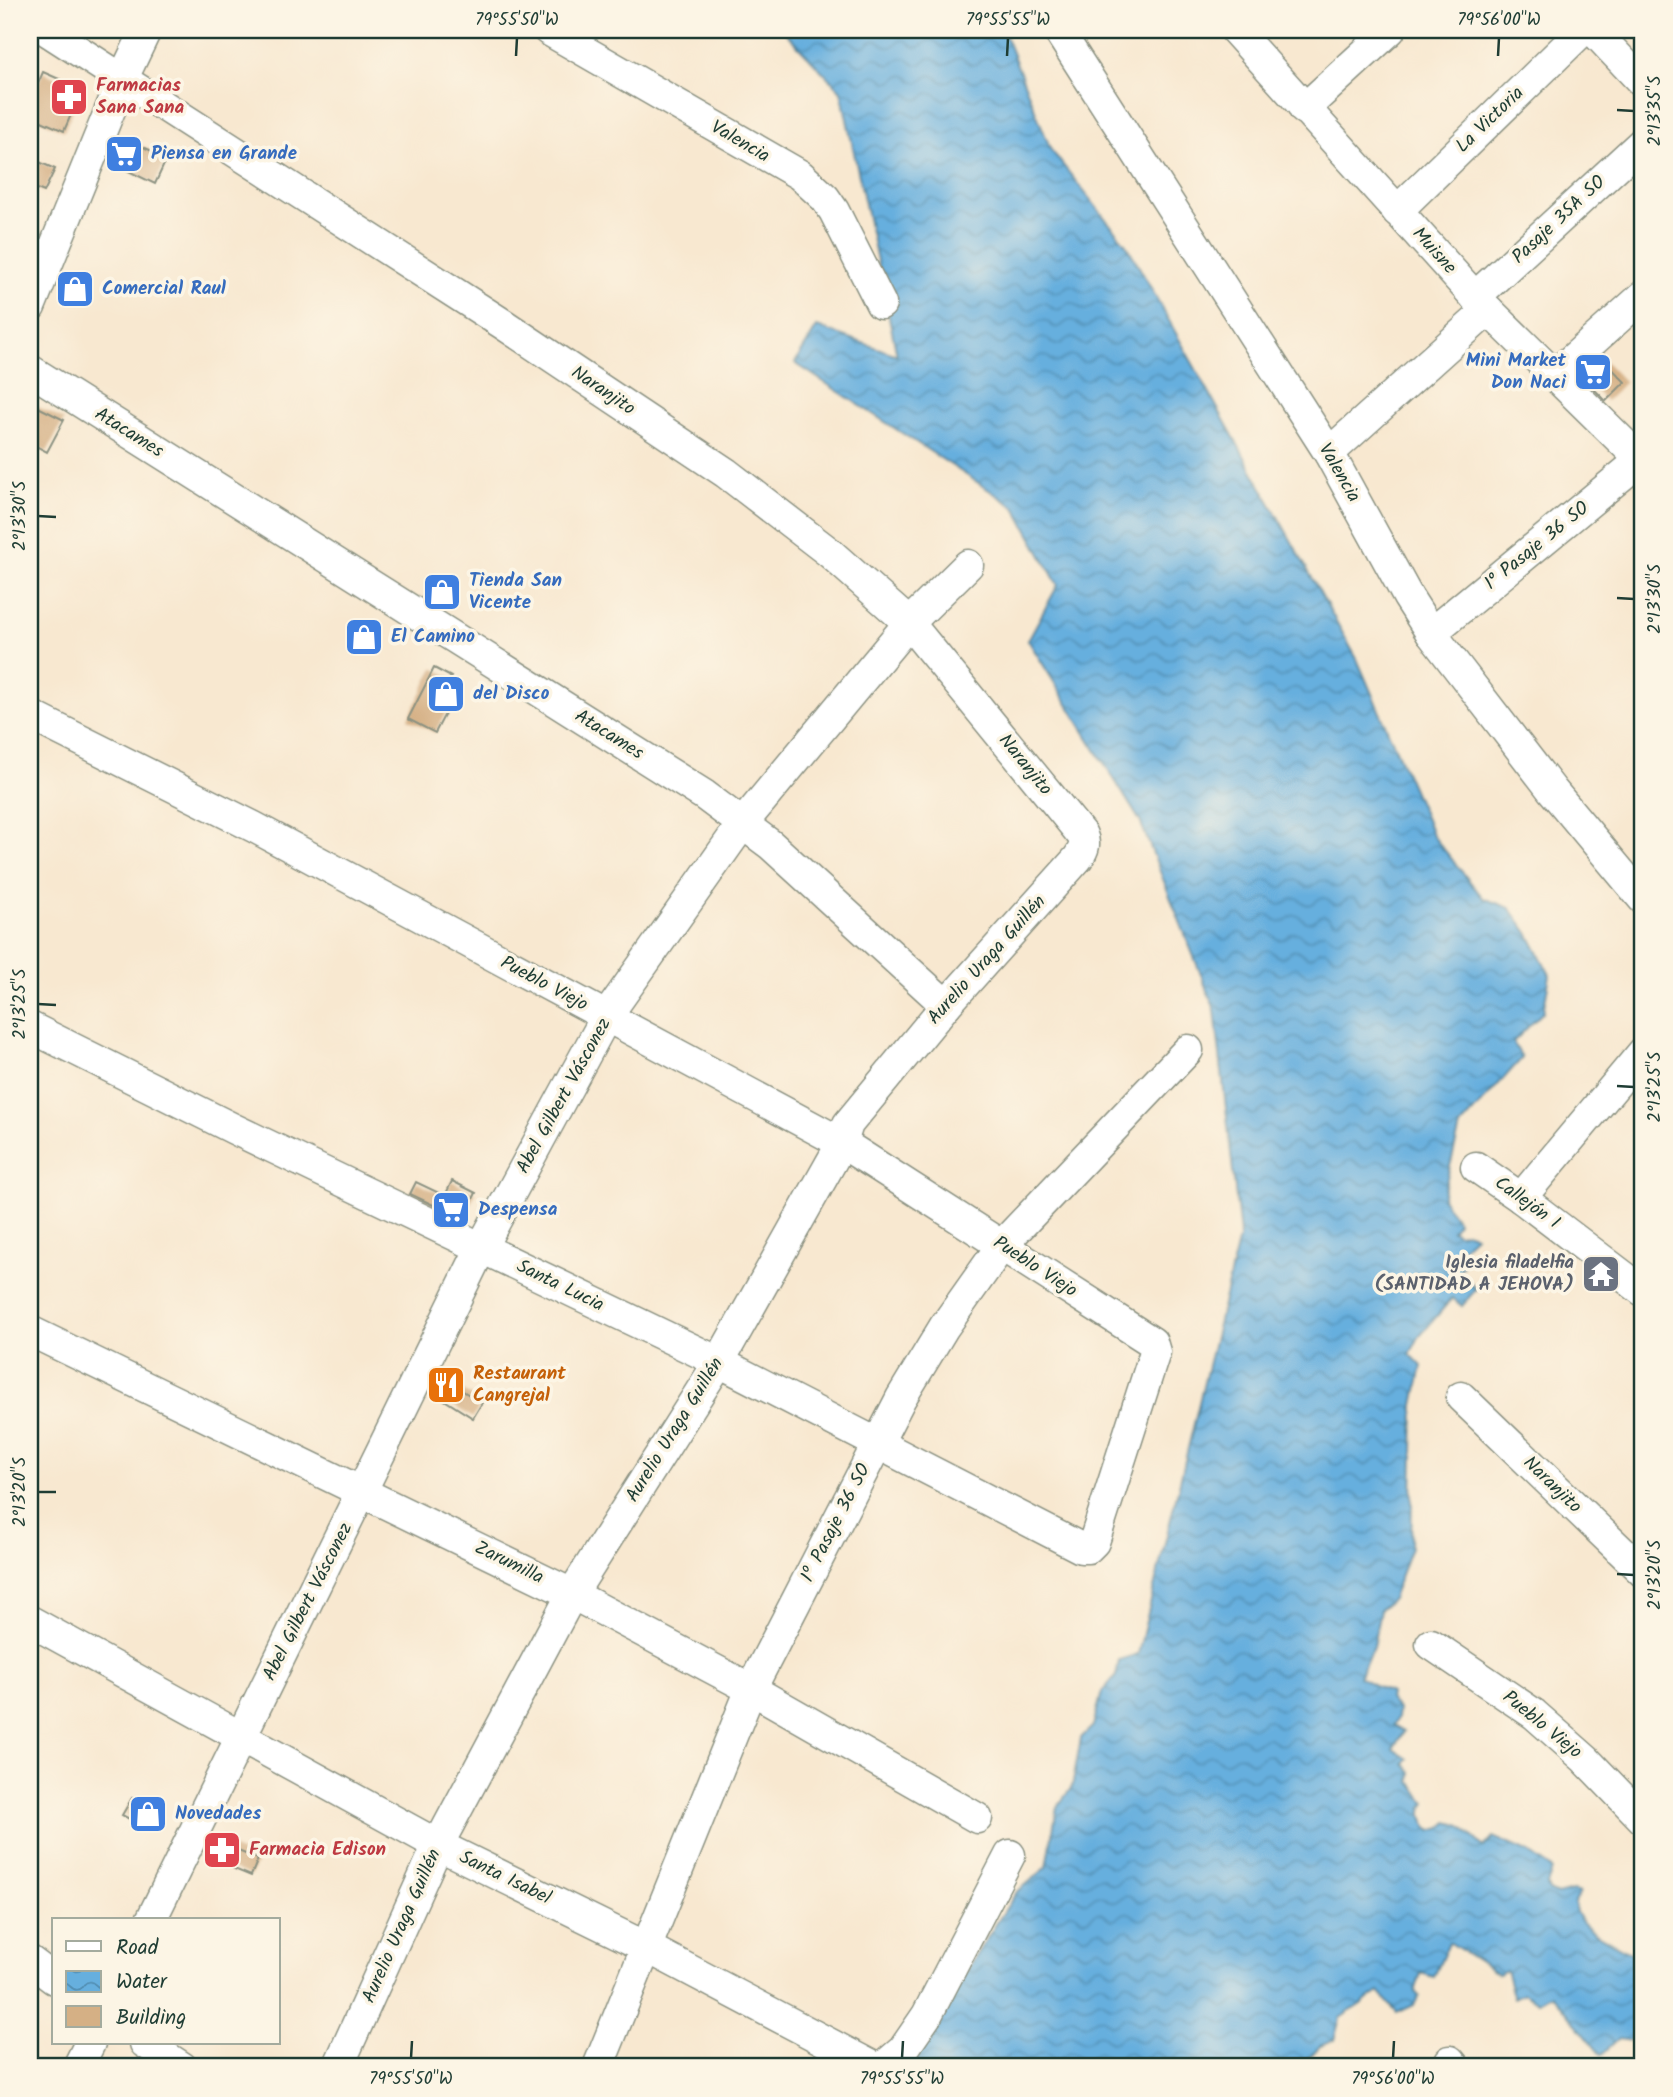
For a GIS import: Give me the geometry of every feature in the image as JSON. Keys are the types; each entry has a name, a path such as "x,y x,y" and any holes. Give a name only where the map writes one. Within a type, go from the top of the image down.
{"street":[{"name":"Naranjito","path":"46,30 503,324 726,473 830,553 909,623 1084,841"},
{"path":"30,307 122,79 146,30"},
{"name":"Valencia","path":"548,30 813,186 834,211 881,304"},
{"name":"Valencia","path":"1058,30 1329,453 1408,597 1431,633 1552,790 1643,899"},
{"name":"Muisne","path":"1235,30 1482,303 1643,460"},
{"path":"1304,109 1390,30"},
{"name":"La Victoria","path":"1397,211 1583,30"},
{"path":"1593,30 1643,83"},
{"name":"Pasaje 35A SO","path":"1329,453 1643,142"},
{"path":"1555,375 1643,296"},
{"name":"Atacames","path":"30,370 704,795 771,845 946,1004"},
{"name":"1° Pasaje 36 SO","path":"1431,633 1643,460"},
{"name":"Abel Gilbert Vásconez","path":"152,1918 481,1248 606,1017 743,823 909,623 968,565"},
{"name":"Pueblo Viejo","path":"30,715 254,827 842,1143 1152,1342 1155,1352 1094,1542 1088,1548"},
{"name":"Aurelio Uraga Guillén","path":"338,2067 438,1844 572,1594 719,1362 842,1143 850,1121 946,1004 1078,858 1083,851 1084,841"},
{"name":"Santa Lucia","path":"30,1027 719,1362 1081,1548 1088,1548"},
{"name":"1º Pasaje 36 SO","path":"598,2067 751,1689 876,1444 943,1327 1002,1245 1188,1050"},
{"path":"1521,1198 1643,1052"},
{"name":"Callejón I","path":"1476,1167 1643,1291"},
{"name":"Zarumilla","path":"30,1331 572,1594 751,1689 977,1818"},
{"name":"Naranjito","path":"1461,1397 1643,1572"},
{"name":"Santa Isabel","path":"30,1621 438,1844 648,1948 874,2067"},
{"name":"Pueblo Viejo","path":"1431,1644 1534,1714 1585,1759 1643,1819"},
{"path":"883,2067 903,2050 927,2015 1010,1854"},
{"path":"30,1961 52,1978"},
{"path":"78,2067 90,2044"},
{"path":"147,2044 182,2067"}],"water":[{"path":"783,30 1003,30 1051,150 1128,247 1357,659 1433,836 1483,898 1510,908 1528,933 1550,975 1543,1012 1513,1042 1522,1058 1460,1127 1442,1198 1458,1222 1452,1230 1459,1234 1466,1232 1475,1236 1460,1250 1469,1260 1458,1271 1476,1289 1462,1306 1452,1298 1419,1337 1410,1354 1422,1366 1414,1405 1411,1547 1392,1599 1380,1609 1373,1647 1359,1677 1390,1693 1389,1699 1398,1710 1393,1725 1404,1731 1393,1749 1408,1759 1404,1764 1411,1772 1410,1780 1426,1803 1422,1817 1431,1831 1442,1828 1448,1822 1459,1825 1484,1847 1493,1837 1529,1853 1552,1869 1547,1886 1549,1891 1557,1895 1573,1891 1579,1893 1575,1903 1581,1920 1597,1934 1632,1954 1631,1978 1643,1986 1643,2033 1641,2037 1636,2033 1631,2040 1619,2038 1601,2055 1552,1994 1538,2002 1524,1993 1514,1998 1506,1970 1499,1974 1449,1942 1434,1977 1421,1973 1415,1992 1419,1996 1414,2005 1397,2013 1379,1992 1340,2018 1334,2040 1320,2046 1300,2067 904,2067 1016,1893 1047,1867 1057,1807 1072,1787 1081,1738 1093,1726 1102,1692 1116,1676 1119,1660 1138,1654 1240,1234 1215,1010 1140,821 1028,640 1058,585 1015,507 795,363 817,327 897,355 841,91"}],"building":[{"path":"43,72 82,89 64,131 30,116 30,102"},
{"path":"124,138 167,158 155,184 112,163"},
{"path":"30,158 55,169 44,192 30,186"},
{"path":"1601,357 1625,382 1606,401 1581,376"},
{"path":"30,403 64,420 47,452 30,443"},
{"path":"434,668 451,677 446,685 457,691 435,733 408,719"},
{"name":"Despensa","path":"452,1181 476,1193 463,1219 410,1194 416,1182 445,1196"},
{"path":"444,1379 482,1403 473,1418 435,1394"},
{"path":"132,1798 161,1814 152,1831 122,1815"},
{"path":"216,1842 258,1859 251,1876 210,1859"}],"place":[{"name":"Farmacias Sana Sana","path":"69,97"},
{"name":"Piensa en Grande","path":"124,154"},
{"name":"Comercial Raul","path":"75,289"},
{"name":"Mini Market Don Naci","path":"1593,372"},
{"name":"Tienda San Vicente","path":"442,592"},
{"name":"El Camino","path":"364,637"},
{"name":"del Disco","path":"446,694"},
{"name":"Despensa","path":"451,1210"},
{"name":"Iglesia filadelfia (SANTIDAD A JEHOVA)","path":"1601,1274"},
{"name":"Restaurant Cangrejal","path":"446,1385"},
{"name":"Novedades","path":"148,1814"},
{"name":"Farmacia Edison","path":"222,1850"}]}
